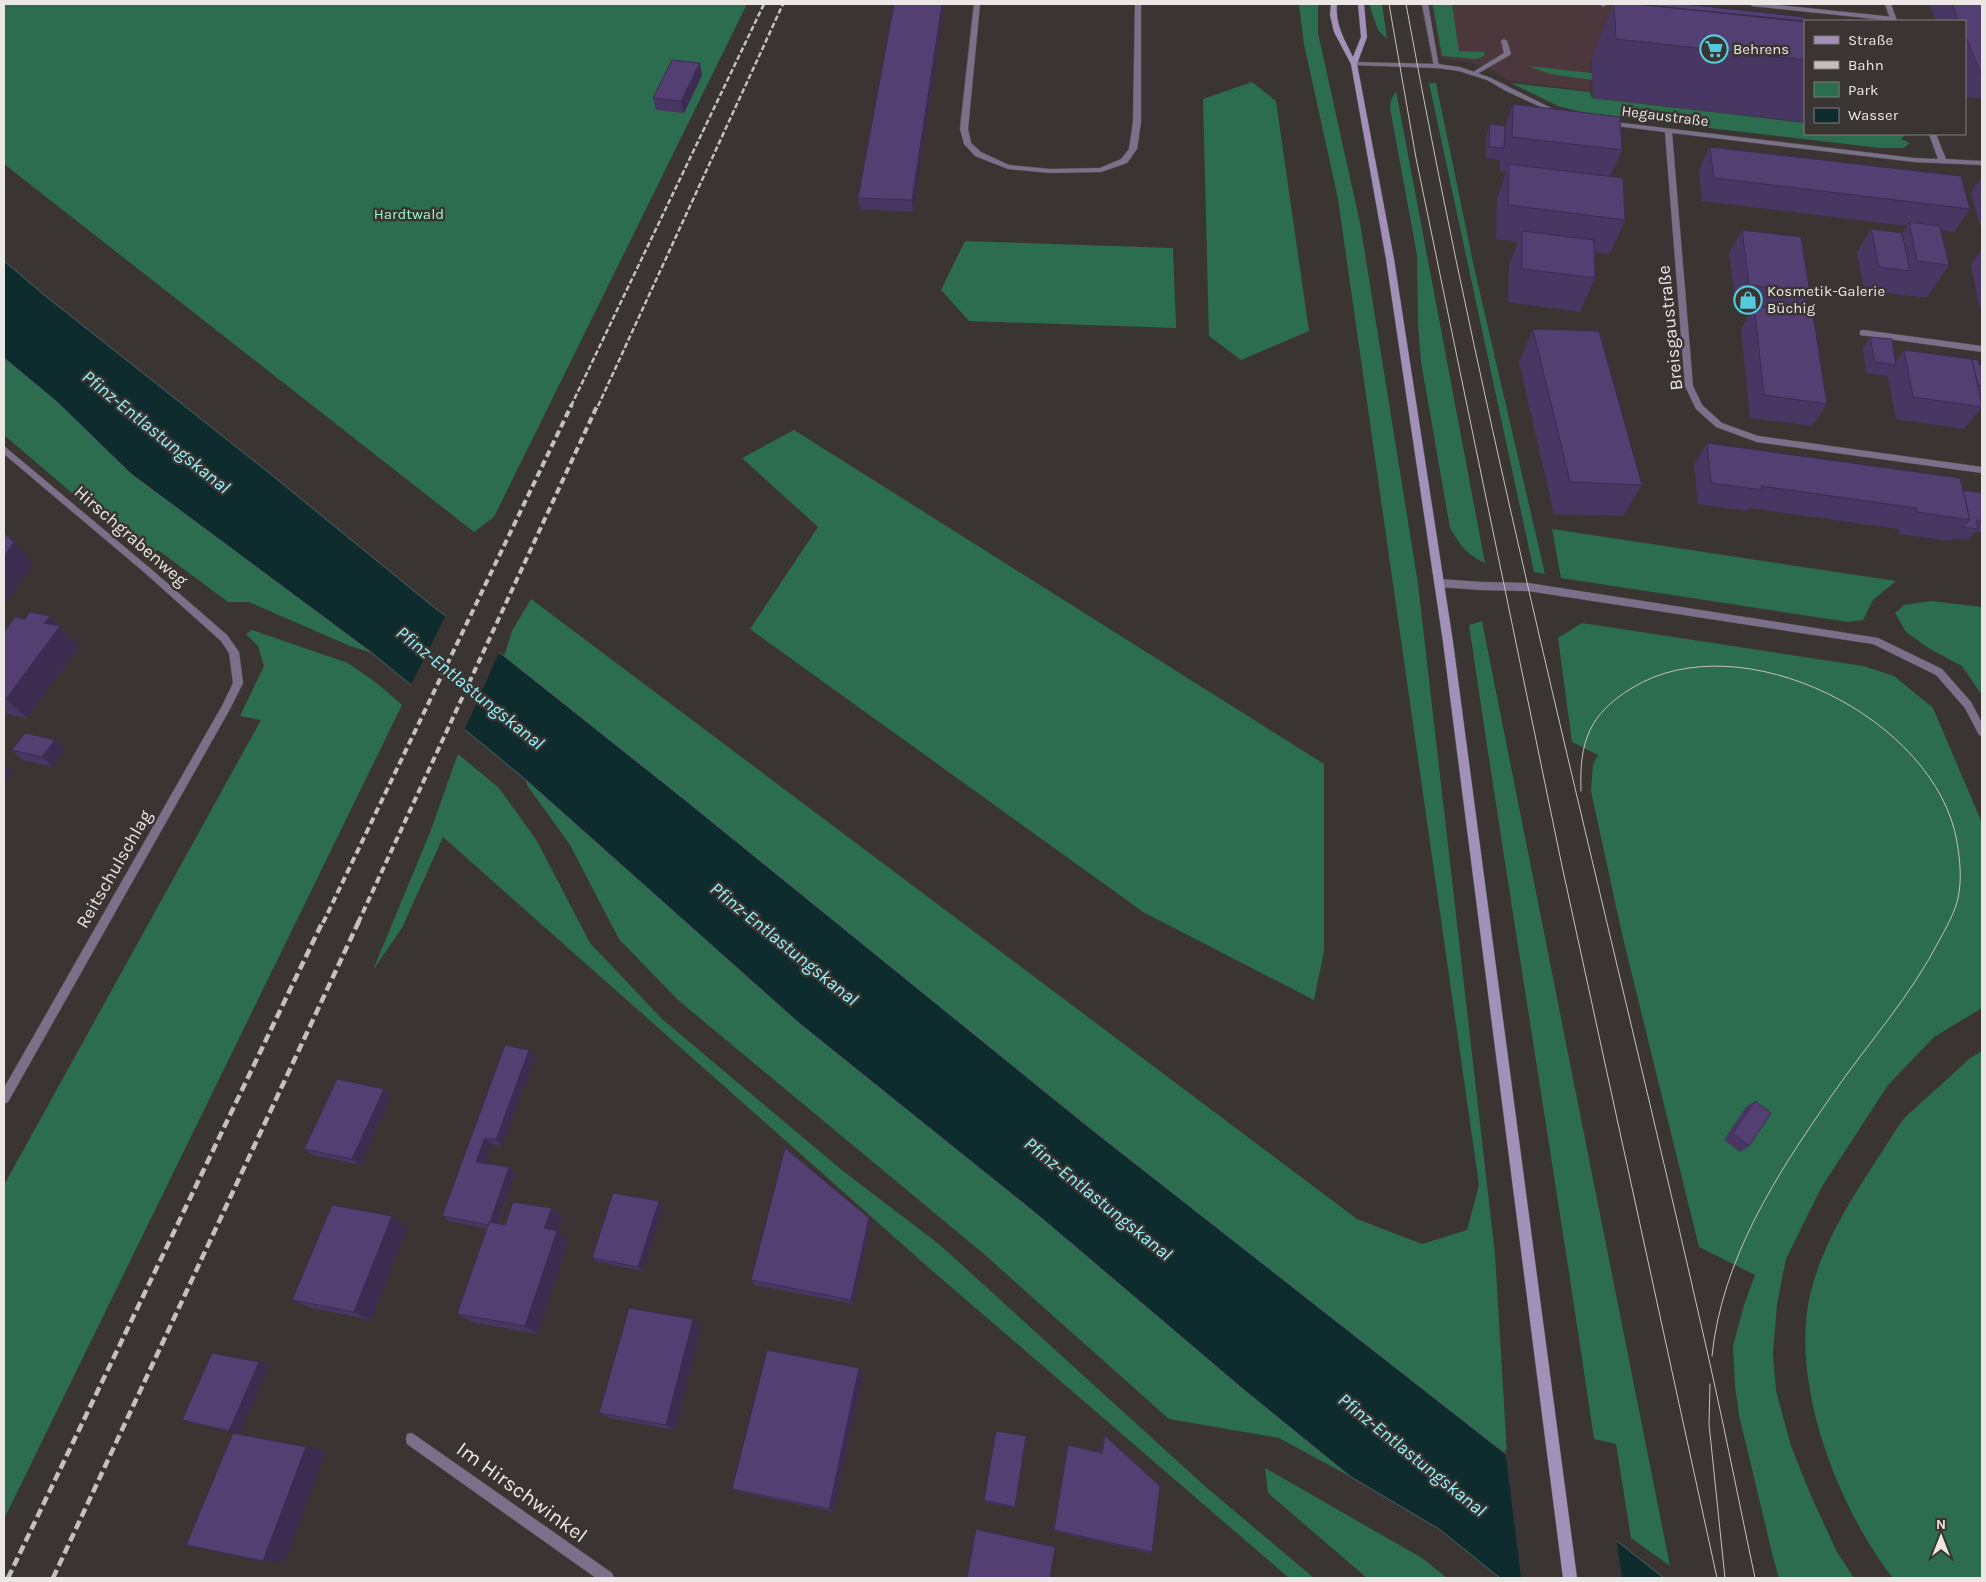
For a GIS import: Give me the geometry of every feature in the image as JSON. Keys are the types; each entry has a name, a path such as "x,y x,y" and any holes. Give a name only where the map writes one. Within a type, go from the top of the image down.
{"street":[{"path":"977,4 964,129 968,144 978,154 1008,167 1050,171 1101,170 1124,161 1133,149 1138,122 1138,4"},
{"path":"1334,4 1333,15 1337,32 1354,64 1390,259 1439,583 1570,1578"},
{"path":"1354,64 1364,37 1361,4"},
{"path":"1425,4 1437,66"},
{"path":"1752,4 1894,20 1888,4"},
{"path":"1475,73 1508,54 1504,41"},
{"path":"1354,64 1451,67 1475,73 1548,109 1568,116"},
{"name":"Hegaustraße","path":"1602,123 1943,162 1982,163"},
{"name":"Breisgaustraße","path":"1668,130 1689,386 1699,407 1719,425 1757,439 1982,470"},
{"path":"1933,135 1943,162"},
{"path":"1863,333 1982,349"},
{"name":"Hirschgrabenweg","path":"4,449 224,638 234,652"},
{"path":"1439,583 1528,587 1875,641 1939,672 1968,705 1982,732"},
{"name":"Reitschulschlag","path":"4,1098 227,706 238,683 234,652"},
{"name":"Im Hirschwinkel","path":"412,1439 607,1578"}],"shaded area":[{"path":"1431,4 1646,4 1804,84 1590,59 1591,91 1510,81 1493,70 1472,63 1441,58"}],"green space":[{"name":"Hardtwald","path":"4,4 747,4 494,517 474,532 4,164"},
{"path":"1299,4 1318,4 1318,33 1360,223 1418,584 1495,1254 1507,1454 1254,1258 504,656 512,631 531,599 1357,1219 1422,1244 1467,1230 1479,1185 1338,199 1304,44"},
{"path":"1369,4 1382,4 1387,39 1378,30"},
{"path":"1433,4 1452,4 1459,51 1485,52 1484,56 1476,59 1442,56"},
{"path":"1528,66 1592,73 1592,80 1550,74"},
{"path":"1252,82 1276,101 1309,331 1241,360 1209,336 1203,99"},
{"path":"1429,83 1436,83 1474,267 1545,574 1534,572"},
{"path":"1511,83 1590,92 1592,98 1804,123 1804,135 1905,135 1901,139 1910,143 1904,148 1880,148 1589,114 1558,106"},
{"path":"1396,91 1485,563 1464,549 1450,528 1421,362 1418,324 1417,255 1390,108 1391,100"},
{"path":"965,241 1173,248 1176,328 969,321 941,290"},
{"path":"4,358 251,563 372,653 350,646 249,602 228,602 158,550 146,556 4,435"},
{"path":"794,430 1324,764 1324,951 1314,1000 1143,912 750,629 818,527 742,458"},
{"path":"1552,529 1896,581 1873,600 1863,620 1848,622 1561,578"},
{"path":"1931,601 1982,607 1982,695 1962,666 1930,649 1906,632 1895,613 1904,605"},
{"path":"1482,621 1670,1566 1631,1538 1616,1444 1594,1439 1469,625"},
{"path":"1582,623 1863,666 1894,676 1933,708 1982,823 1982,1008 1934,1037 1888,1085 1821,1188 1786,1259 1777,1304 1773,1354 1776,1391 1791,1446 1811,1496 1837,1552 1854,1578 1779,1578 1774,1561 1739,1415 1735,1386 1733,1346 1744,1305 1755,1275 1699,1247 1622,934 1591,791 1593,764 1598,755 1572,742 1558,638"},
{"path":"252,630 348,663 378,684 402,705 4,1519 4,1185 261,720 240,716 264,666 258,646 246,634"},
{"path":"458,754 499,788 537,841 590,943 662,1019 843,1171 940,1245 1207,1488 1314,1578 1289,1578 928,1267 443,837 402,928 373,970 429,835"},
{"path":"526,780 800,1024 1039,1216 1244,1390 1351,1477 1279,1438 1169,1419 985,1255 678,1000 619,939 570,845 527,785"},
{"path":"1982,1051 1982,1578 1893,1578 1874,1552 1841,1490 1817,1422 1809,1388 1806,1354 1806,1322 1809,1300 1822,1257 1832,1236 1854,1195 1903,1120 1970,1058"},
{"path":"1265,1468 1422,1558 1447,1578 1367,1578 1268,1493"}],"water":[{"name":"Pfinz-Entlastungskanal","path":"4,261 436,609 504,656 684,799 1086,1125 1664,1578 1500,1578 1439,1529 1351,1477 1244,1390 1039,1216 800,1024 526,780 372,653 131,474 57,402 4,358"}],"pier":[{"path":"447,613 500,650 464,731 410,687"},
{"path":"1505,1449 1616,1537 1622,1578 1521,1578"}],"building":[{"path":"894,4 942,4 912,200 858,198"},
{"path":"1614,4 1636,4 1804,22 1804,60 1616,39"},
{"path":"1636,4 1684,4 1805,17 1804,21"},
{"path":"1952,4 1982,4 1982,74 1966,37 1966,20 1959,20"},
{"path":"672,60 700,63 681,101 653,98"},
{"path":"1513,104 1620,117 1622,150 1512,137"},
{"path":"1490,124 1505,126 1504,148 1489,147"},
{"path":"1710,147 1961,176 1970,209 1714,178"},
{"path":"1509,164 1623,178 1625,220 1508,205"},
{"path":"1909,222 1940,226 1949,265 1917,261"},
{"path":"1871,229 1902,233 1910,271 1879,267"},
{"path":"1742,230 1801,237 1810,293 1749,285"},
{"path":"1522,231 1594,240 1595,278 1522,269"},
{"path":"1754,306 1813,314 1827,404 1764,395"},
{"path":"1533,329 1599,331 1642,485 1570,482"},
{"path":"1870,337 1892,339 1896,365 1875,362"},
{"path":"1904,350 1972,359 1982,407 1913,397"},
{"path":"1972,359 1978,360 1979,365 1982,365 1982,386 1978,385"},
{"path":"1707,443 1960,478 1970,520 1917,512 1916,508 1761,486 1762,490 1711,483"},
{"path":"1963,490 1982,493 1982,521 1976,520 1978,529 1963,527 1970,520"},
{"path":"4,533 14,542 4,556"},
{"path":"30,612 50,616 44,623 60,626 6,699 4,699 4,632 15,617 25,619"},
{"path":"25,733 55,740 42,757 12,750"},
{"path":"505,1045 529,1050 496,1140 485,1138 476,1162 509,1167 490,1222 488,1225 442,1216"},
{"path":"337,1079 384,1089 352,1159 304,1149"},
{"path":"1755,1101 1771,1113 1749,1146 1733,1133"},
{"path":"785,1148 869,1218 851,1300 751,1280"},
{"path":"613,1193 659,1201 638,1267 592,1258"},
{"path":"513,1202 552,1208 544,1228 557,1231 525,1326 457,1314 489,1222 505,1225"},
{"path":"332,1205 392,1216 354,1312 292,1300"},
{"path":"629,1308 693,1319 666,1425 599,1413"},
{"path":"767,1350 859,1368 829,1509 732,1489"},
{"path":"212,1353 259,1362 229,1431 182,1420"},
{"path":"996,1431 1026,1436 1015,1507 984,1500"},
{"path":"233,1433 306,1447 263,1561 186,1545"},
{"path":"1105,1436 1160,1486 1152,1552 1054,1530 1068,1445 1102,1453"},
{"path":"976,1529 1055,1547 1050,1578 967,1578"}],"tram line":[{"path":"1389,4 1416,158 1562,866 1717,1578"},
{"path":"1406,4 1474,346 1551,686 1710,1364 1755,1578"},
{"path":"1581,791 1582,758 1590,731 1596,719 1617,698 1632,688 1676,670 1725,666 1777,675 1827,693 1873,721 1913,756 1941,797 1957,842 1960,884 1957,903 1950,919 1929,960 1916,980 1811,1125 1772,1186 1755,1218 1727,1285 1718,1320 1712,1356"},
{"path":"1710,1384 1709,1424 1725,1578"}],"railway":[{"path":"571,406 764,4"},
{"path":"598,406 783,4"},
{"path":"323,923 572,404"},
{"path":"358,923 598,404"},
{"path":"8,1578 323,921"},
{"path":"53,1578 359,921"}],"place":[{"name":"Behrens","path":"1714,49"},
{"name":"Kosmetik-Galerie Büchig","path":"1748,300"}]}
